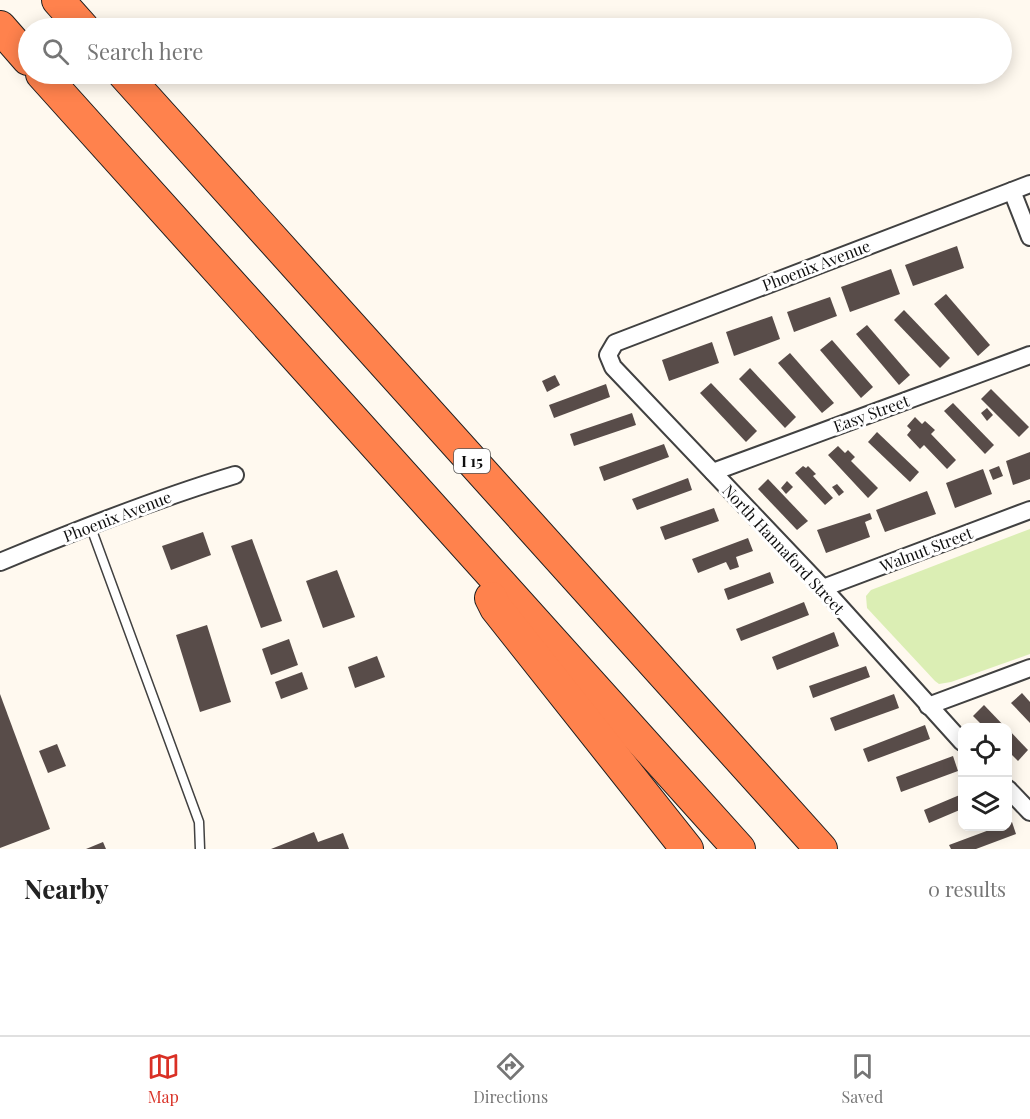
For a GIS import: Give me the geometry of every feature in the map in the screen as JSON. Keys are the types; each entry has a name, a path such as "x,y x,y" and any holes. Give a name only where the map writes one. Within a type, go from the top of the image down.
{"highway":[{"path":"58,0 74,18"},
{"path":"0,27 18,48"},
{"path":"51,84 739,849"},
{"name":"I 15","path":"133,84 821,849"},
{"path":"469,548 496,608 687,849"}],"street":[{"name":"Phoenix Avenue","path":"608,355 615,343 1030,184"},
{"path":"1012,191 1030,237"},
{"name":"North Hannaford Street","path":"608,355 613,367 823,588 958,737"},
{"name":"Easy Street","path":"713,472 1030,355"},
{"name":"Phoenix Avenue","path":"0,562 90,525 235,475"},
{"name":"Walnut Street","path":"823,588 1030,510"},
{"path":"928,706 1030,668"},
{"path":"1012,793 1030,812"}],"lane":[{"path":"90,525 200,822 200,849"}],"green space":[{"path":"1030,529 1030,654 951,682 939,684 867,608 866,596 871,590"}],"building":[{"path":"957,246 964,268 913,286 905,265"},
{"path":"891,269 900,294 850,312 841,287"},
{"path":"946,294 990,345 978,356 934,304"},
{"path":"830,297 837,316 794,332 787,312"},
{"path":"904,310 950,358 940,368 894,320"},
{"path":"772,316 780,339 734,356 726,332"},
{"path":"867,325 910,375 899,385 856,334"},
{"path":"832,340 873,387 861,398 820,350"},
{"path":"712,342 719,363 669,381 662,360"},
{"path":"790,353 834,403 822,413 778,363"},
{"path":"750,368 796,417 785,428 739,379"},
{"path":"555,375 560,385 547,392 542,381"},
{"path":"711,383 757,431 746,442 700,393"},
{"path":"606,384 610,397 554,418 549,405"},
{"path":"991,389 1029,427 1019,437 981,399"},
{"path":"953,403 994,445 985,454 944,411"},
{"path":"987,408 993,415 987,421 981,413"},
{"path":"632,413 636,425 574,446 570,434"},
{"path":"915,417 922,424 925,421 935,430 931,434 956,460 947,469 924,445 920,449 907,435 911,430 907,426"},
{"path":"877,432 919,472 910,482 868,442"},
{"path":"664,444 669,457 604,481 599,467"},
{"path":"838,446 845,453 848,450 855,457 851,461 878,488 868,498 828,455"},
{"path":"1030,452 1030,479 1013,485 1006,461"},
{"path":"803,466 806,468 808,466 816,474 813,476 833,498 825,505 795,473"},
{"path":"999,466 1003,476 993,480 989,470"},
{"path":"983,469 992,494 955,508 946,483"},
{"path":"688,478 692,490 637,510 632,499"},
{"path":"768,479 808,521 797,530 758,489"},
{"path":"787,481 793,487 786,494 781,488"},
{"path":"837,484 844,492 839,496 832,487"},
{"path":"927,491 936,514 885,532 876,510"},
{"path":"714,508 719,521 665,540 660,527"},
{"path":"870,513 872,519 865,522 870,537 826,553 817,530"},
{"path":"203,532 211,555 171,570 162,546"},
{"path":"748,538 753,551 736,557 739,567 730,570 726,562 698,573 692,559"},
{"path":"252,539 282,621 261,628 231,546"},
{"path":"337,570 355,617 323,628 306,581"},
{"path":"770,572 774,583 728,600 724,589"},
{"path":"804,602 809,615 741,641 736,629"},
{"path":"207,625 231,702 200,712 176,635"},
{"path":"834,632 839,646 777,670 772,657"},
{"path":"289,639 298,665 271,675 262,649"},
{"path":"377,656 385,677 355,688 348,667"},
{"path":"866,666 870,677 813,698 809,686"},
{"path":"302,672 308,689 281,699 275,682"},
{"path":"1022,693 1030,702 1030,723 1011,703"},
{"path":"0,694 50,829 0,848"},
{"path":"894,694 899,708 835,731 830,718"},
{"path":"984,705 1001,723 980,723 973,716"},
{"path":"925,725 930,739 868,762 863,749"},
{"path":"1012,733 1028,750 1018,761 1012,755"},
{"path":"57,744 66,766 48,773 39,751"},
{"path":"953,756 958,771 901,792 896,777"},
{"path":"958,796 958,811 929,823 924,810"},
{"path":"1012,822 1016,834 976,849 951,849 949,845 987,831 1012,831"},
{"path":"314,832 318,842 343,833 349,849 271,849"},
{"path":"103,842 106,849 86,849"}]}
